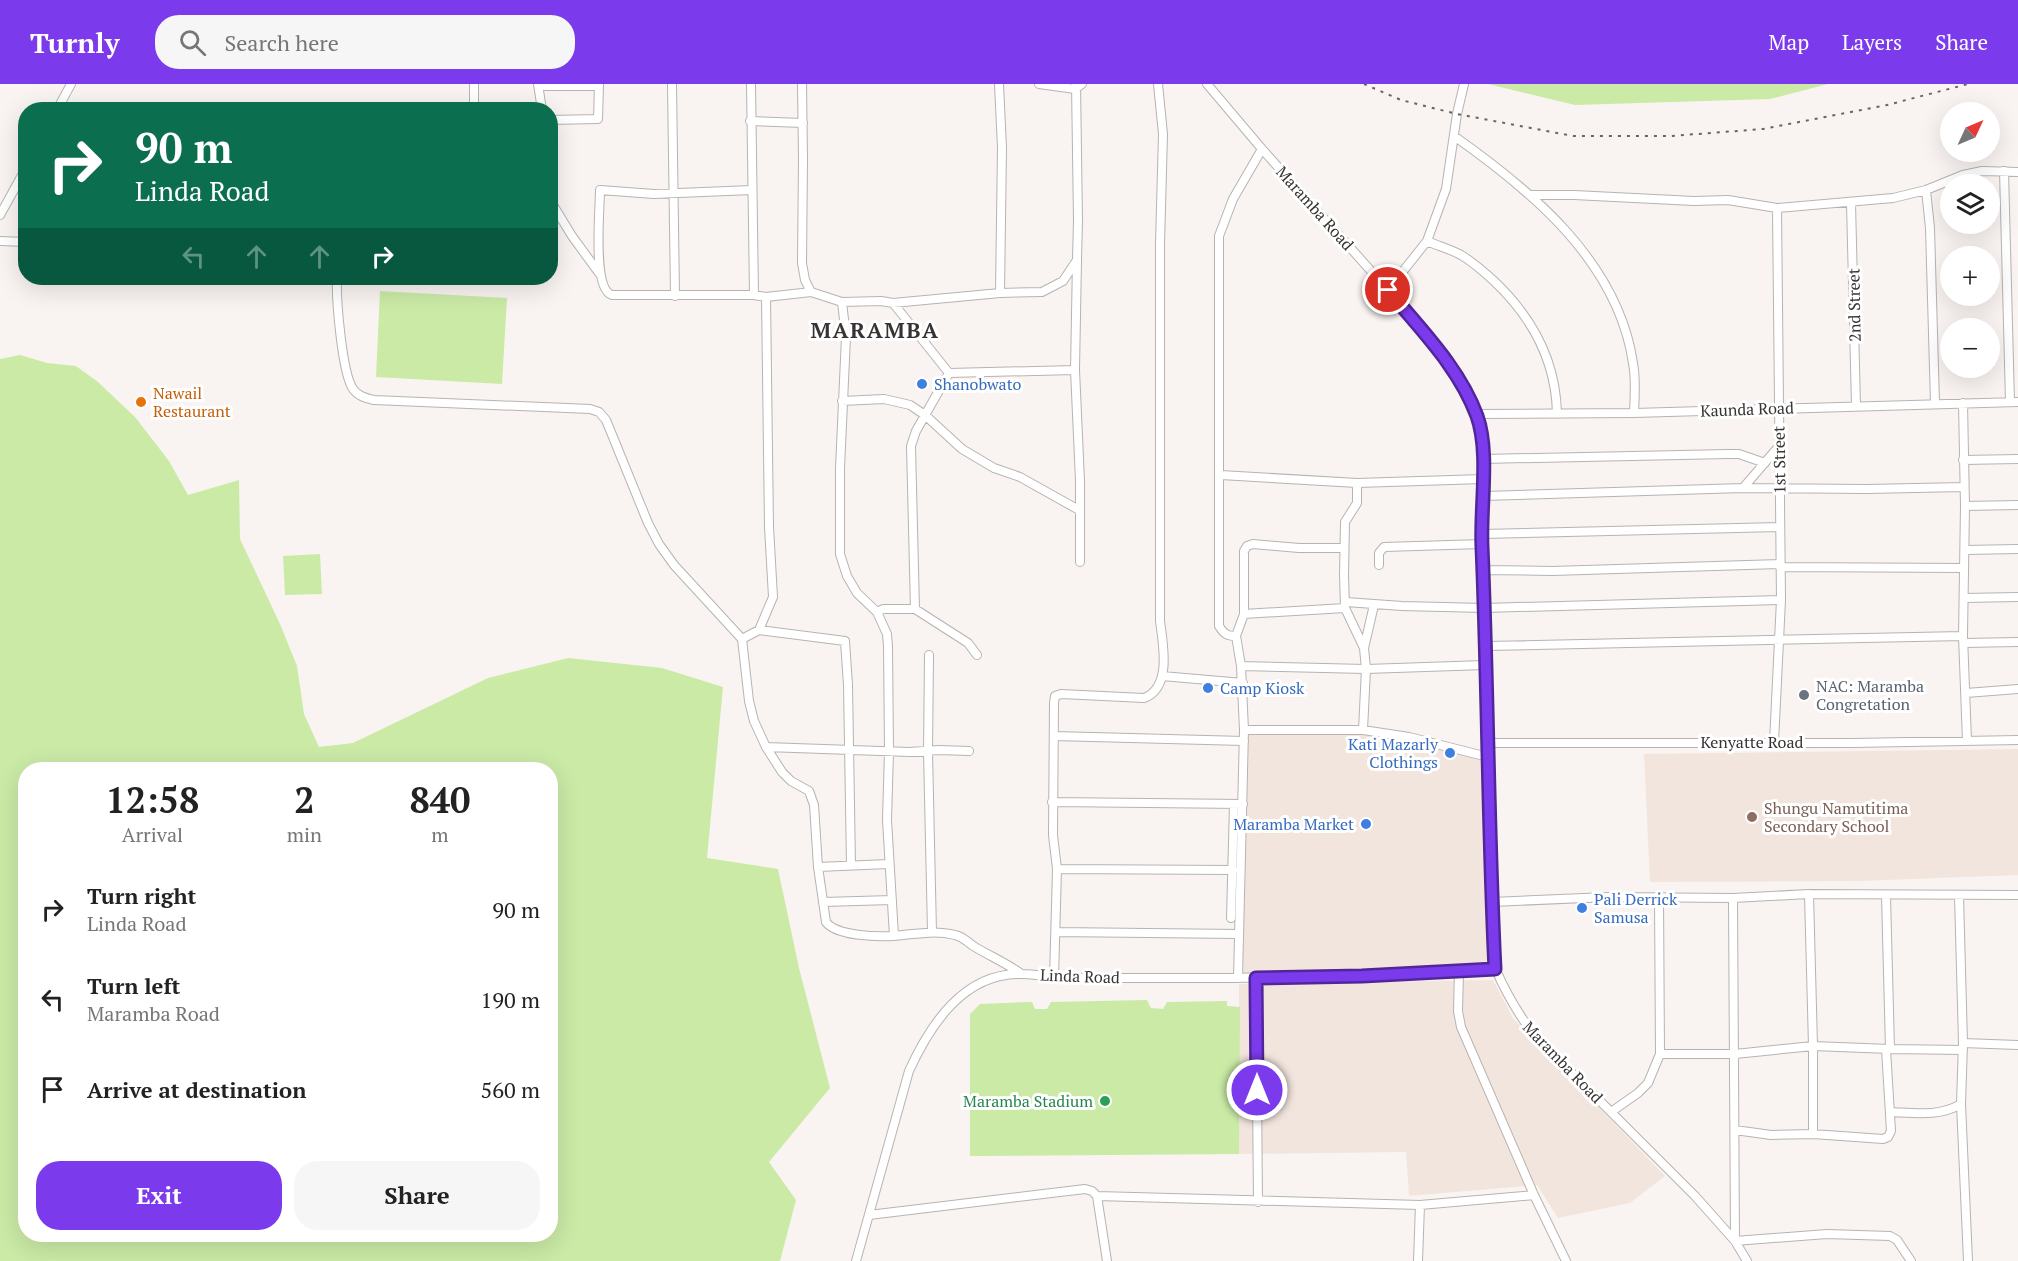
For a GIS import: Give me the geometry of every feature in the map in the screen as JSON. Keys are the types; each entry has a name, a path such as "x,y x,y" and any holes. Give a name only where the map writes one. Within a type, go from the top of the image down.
{"street":[{"path":"61,102 71,84"},
{"path":"474,84 474,102"},
{"path":"672,84 675,296"},
{"path":"751,84 754,296"},
{"path":"802,84 801,263 811,292"},
{"path":"999,84 1002,148 1000,293"},
{"path":"1039,84 1078,86 1075,369 1080,481 1080,562"},
{"path":"1054,978 1057,869 1052,802 1055,696 1061,694 1144,698 1151,696 1157,689 1162,676 1164,652 1160,621 1160,350 1163,134 1158,84"},
{"name":"Maramba Road","path":"1207,84 1445,358 1464,387 1476,414 1483,459 1482,544 1495,969 1507,996 1538,1039 1695,1196 1735,1241 1747,1261"},
{"path":"1388,290 1426,241 1446,189 1464,84"},
{"path":"541,102 538,85 599,85 598,118 558,120"},
{"path":"750,121 803,123"},
{"path":"1454,136 1531,195 1578,243 1592,263 1607,289 1627,336 1635,382 1634,413"},
{"path":"1236,636 1228,636 1219,626 1221,475 1219,236 1233,199 1262,149"},
{"path":"1531,195 1694,201 1728,200 1777,208 1893,198 1926,190 1963,175 1982,171 2018,172"},
{"path":"2004,171 2014,402"},
{"path":"0,215 18,182"},
{"path":"599,273 600,190 645,194 752,190"},
{"path":"1926,190 1930,228 1935,403"},
{"name":"2nd Street","path":"1851,203 1856,406"},
{"name":"1st Street","path":"1774,742 1781,600 1777,208"},
{"path":"558,213 599,273 607,294 612,295 766,297 811,292 842,302 893,303 1000,293 1042,292 1063,281 1077,260"},
{"path":"0,241 18,242"},
{"path":"1426,241 1460,255 1481,269 1504,290 1526,316 1547,357 1556,392 1557,414"},
{"path":"337,285 340,333 350,384 362,397 374,400 590,409 599,412 606,420 648,523 659,544 674,565 742,639 749,700 754,721 766,747 791,781 808,791 814,805 818,867 826,922 834,929 866,935 894,936 932,933 955,935 1020,973"},
{"path":"759,630 773,597 769,527 766,297"},
{"path":"842,302 846,337 840,468 840,554 847,576 857,593 877,612 887,634 888,864 894,936"},
{"path":"893,303 949,373"},
{"path":"949,373 1075,369"},
{"path":"915,609 911,446 916,431 949,373"},
{"path":"842,401 884,399 910,405 926,415 962,449 994,468 1020,477 1079,510"},
{"name":"Kaunda Road","path":"1476,414 1634,413 1778,407 2014,402"},
{"path":"1963,403 1965,506 1963,640 1967,741"},
{"path":"1743,488 1780,445"},
{"path":"1483,459 1739,454 1765,463"},
{"path":"1963,460 2018,459"},
{"path":"1221,475 1358,483 1483,480"},
{"path":"1358,483 1357,503 1345,522 1343,548 1345,605 1364,648 1366,669 1363,730"},
{"path":"1483,496 1743,488 1964,487"},
{"path":"1965,506 2018,504"},
{"path":"1482,534 1780,527"},
{"path":"1231,918 1245,730 1242,666 1236,636 1244,614 1244,551 1253,543 1299,548 1343,548"},
{"path":"1379,565 1379,553 1384,547 1482,544"},
{"path":"1965,550 2018,549"},
{"path":"1484,570 1552,571 1780,565 1964,568"},
{"path":"1964,598 2018,597"},
{"path":"1244,614 1345,605 1484,608 1781,600"},
{"path":"1364,648 1374,605"},
{"path":"877,612 883,609 915,609 968,643 976,655"},
{"path":"742,639 759,630 845,641 851,865"},
{"path":"1485,646 1779,640 2018,642"},
{"path":"929,655 928,752 932,933"},
{"path":"1242,666 1366,669 1485,665"},
{"path":"1162,676 1243,683"},
{"path":"1966,693 2018,689"},
{"path":"1245,730 1363,730 1409,737 1488,757"},
{"path":"1054,736 1244,741"},
{"name":"Kenyatte Road","path":"1487,743 2018,740"},
{"path":"766,747 928,752 969,751"},
{"path":"1052,802 1239,804"},
{"path":"1238,978 1239,804"},
{"path":"818,867 888,864"},
{"path":"1057,869 1233,870"},
{"path":"1492,902 1659,897 1733,898 1809,894 2018,895"},
{"path":"1809,894 1813,1134"},
{"path":"1735,1130 1771,1136 1813,1134 1883,1139 1888,1137 1891,1131 1886,896"},
{"path":"1959,896 1963,1046 1961,1104 1968,1261"},
{"path":"1611,1112 1648,1083 1660,1054 1659,897"},
{"path":"1733,898 1735,1241 1827,1234 1890,1236 1897,1240 1911,1261"},
{"path":"823,902 892,900"},
{"path":"1056,932 1239,934"},
{"name":"Linda Road","path":"856,1261 893,1121 909,1071 929,1031 956,1001 979,982 1020,973 1054,978 1256,978 1362,976 1495,969"},
{"path":"1459,971 1458,1011 1461,1027 1534,1195 1566,1261"},
{"path":"1256,978 1257,1202"},
{"path":"1660,1054 1735,1054 1813,1046 1888,1049 2018,1045"},
{"path":"1890,1112 1935,1113 1961,1104"},
{"path":"869,1215 1085,1189 1097,1196 1107,1261"},
{"path":"1097,1196 1420,1205 1534,1195"},
{"path":"1418,1261 1420,1205"}],"shaded area":[{"name":"Maramba Market","path":"1247,726 1409,739 1484,761 1488,967 1240,974 1245,888"},
{"path":"2018,749 2018,875 1859,881 1650,882 1644,754"},
{"path":"1493,980 1513,1018 1665,1176 1630,1203 1558,1218 1537,1185 1409,1196 1406,1152 1239,1154 1239,984"}],"green space":[{"path":"1488,84 1828,84 1770,99 1575,105"},
{"path":"380,291 507,298 502,384 376,377"},
{"path":"20,355 47,363 76,366 98,382 135,417 169,461 188,495 239,480 240,539 297,666 304,714 319,747 353,743 488,678 568,658 662,668 723,687 707,858 778,869 799,968 830,1088 769,1162 796,1200 780,1261 0,1261 0,359"},
{"path":"320,554 322,594 285,595 283,556"},
{"name":"Maramba Stadium","path":"1147,1000 1151,1008 1163,1009 1167,1002 1227,1001 1227,1006 1240,1007 1239,1154 970,1156 970,1014 980,1004 1032,1002 1035,1009 1047,1009 1051,1002"}],"railway":[{"path":"1364,84 1401,100 1457,114 1573,136 1671,136 1763,129 1887,105 1968,84"}],"place":[{"name":"Shanobwato","path":"922,384"},
{"name":"Nawail Restaurant","path":"141,402"},
{"name":"Camp Kiosk","path":"1208,688"},
{"name":"NAC: Maramba Congretation","path":"1804,695"},
{"name":"Kati Mazarly Clothings","path":"1450,753"},
{"name":"Shungu Namutitima Secondary School","path":"1752,817"},
{"name":"Maramba Market","path":"1366,824"},
{"name":"Pali Derrick Samusa","path":"1582,908"},
{"name":"Maramba Stadium","path":"1105,1101"}],"district":[{"name":"MARAMBA","path":"875,329"}],"route":[{"path":"1257,1090 1256,978 1362,976 1495,969 1482,544 1483,459 1479,425 1464,387 1445,358 1388,290"}]}
